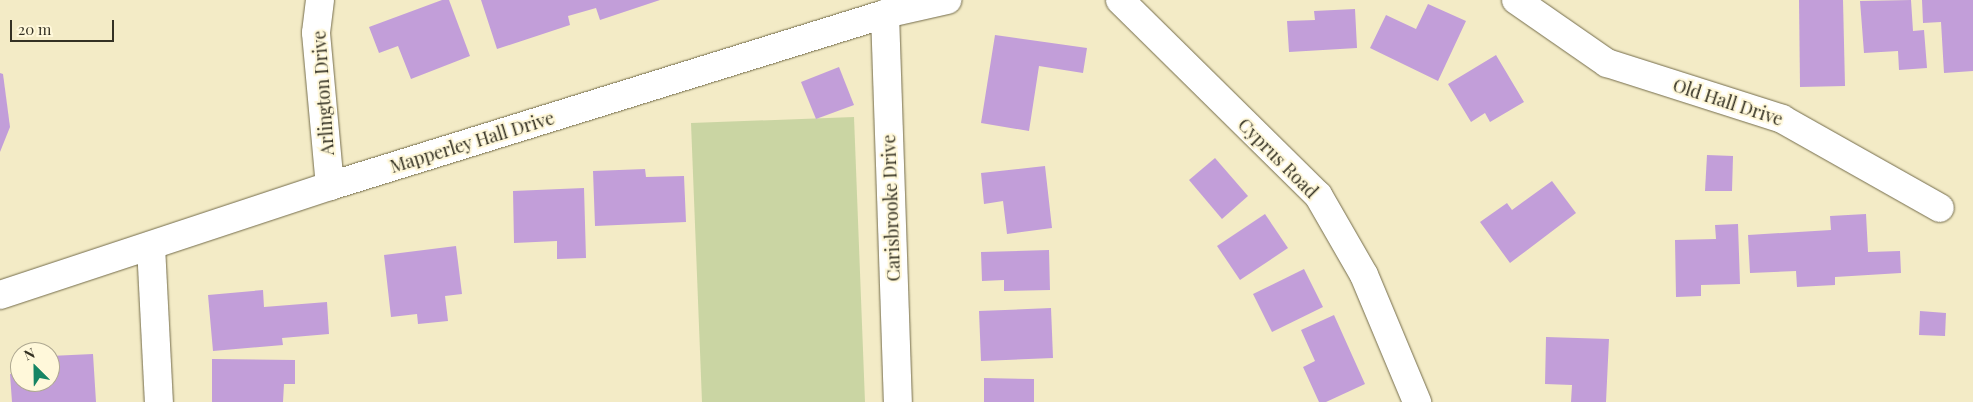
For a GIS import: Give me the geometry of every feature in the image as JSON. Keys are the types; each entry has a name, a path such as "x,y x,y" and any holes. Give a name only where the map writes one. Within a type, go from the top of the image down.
{"street":[{"name":"Arlington Drive","path":"320,0 316,33 330,186"},
{"name":"Mapperley Hall Drive","path":"0,295 330,186 885,14 947,0"},
{"name":"Cyprus Road","path":"1120,0 1318,195 1364,275 1417,402"},
{"name":"Old Hall Drive","path":"1516,0 1608,63 1782,119 1940,208"},
{"name":"Carisbrooke Drive","path":"885,14 898,402"},
{"path":"151,246 159,402"}],"green space":[{"path":"854,117 865,402 702,402 691,123"}],"building":[{"path":"442,0 449,0 470,56 411,79 398,46 379,53 369,27"},
{"path":"481,0 660,0 600,20 596,8 568,16 570,25 497,49"},
{"path":"1799,0 1843,0 1845,86 1800,87"},
{"path":"1911,0 1913,31 1924,30 1927,68 1899,70 1898,51 1864,53 1860,1"},
{"path":"1922,0 1973,0 1973,71 1944,73 1941,22 1923,23"},
{"path":"1428,4 1466,21 1438,81 1370,48 1386,15 1416,29"},
{"path":"1355,9 1357,48 1289,52 1287,21 1315,20 1314,11"},
{"path":"995,35 1087,48 1083,73 1039,66 1029,131 981,123"},
{"path":"1496,55 1524,102 1490,122 1485,113 1471,122 1448,84"},
{"path":"839,67 854,105 816,119 801,82"},
{"path":"0,73 3,74 10,127 0,152"},
{"path":"1707,155 1733,156 1732,191 1705,191"},
{"path":"1215,158 1248,196 1222,219 1189,180"},
{"path":"1045,166 1052,228 1007,234 1003,201 984,204 981,173"},
{"path":"645,169 646,177 684,176 686,222 595,226 593,171"},
{"path":"1552,181 1576,213 1510,263 1480,222 1507,203 1512,210"},
{"path":"584,188 586,258 557,259 557,241 514,243 513,191"},
{"path":"1265,214 1288,248 1240,280 1217,246"},
{"path":"1866,214 1868,252 1900,251 1901,273 1835,277 1835,285 1797,287 1796,271 1750,273 1748,235 1831,230 1830,216"},
{"path":"1738,224 1740,284 1701,285 1701,296 1676,297 1675,240 1716,239 1715,225"},
{"path":"456,246 462,294 445,296 448,321 418,324 417,314 391,317 384,255"},
{"path":"1049,250 1050,290 1004,291 1004,280 982,281 981,252"},
{"path":"1304,269 1323,307 1272,332 1253,294"},
{"path":"263,290 264,307 327,302 329,334 282,338 283,345 213,351 208,295"},
{"path":"1051,308 1053,358 981,361 979,311"},
{"path":"1920,311 1946,313 1945,336 1919,335"},
{"path":"1334,315 1365,384 1326,402 1319,402 1303,367 1315,361 1301,330"},
{"path":"1546,337 1609,339 1606,402 1571,402 1572,385 1545,384"},
{"path":"93,354 96,402 12,402 11,392 60,392 60,356"},
{"path":"212,359 295,360 295,384 284,384 283,402 212,402"},
{"path":"984,378 1034,379 1034,402 984,402"}]}
